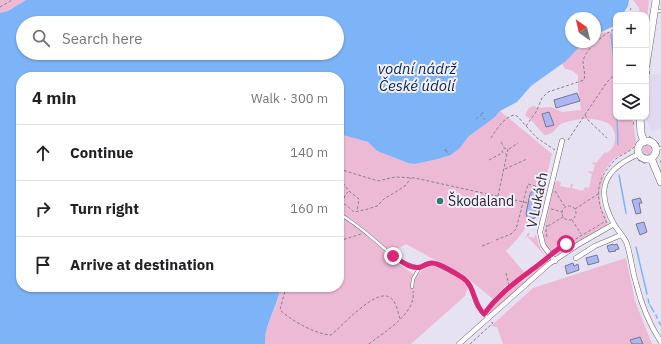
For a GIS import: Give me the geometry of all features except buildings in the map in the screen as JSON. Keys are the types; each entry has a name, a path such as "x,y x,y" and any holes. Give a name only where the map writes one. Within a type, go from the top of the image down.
{"main road":[{"path":"649,52 658,11 656,0"},
{"path":"640,120 643,139 636,155 645,159 651,158 659,147 643,139"},
{"path":"651,158 661,182"}],"street":[{"name":"V Lukách","path":"555,260 552,254 543,245 540,232 559,153 564,142"},
{"path":"636,155 624,161 609,175 605,185 604,197 605,204 614,224 627,241 640,299 654,331 661,342"},
{"path":"459,344 555,260 614,224"},
{"path":"576,258 595,246 621,235"}],"lane":[{"path":"344,217 366,232 402,262 411,266 420,267 426,264 434,263 463,278 469,283 477,306 488,318"},
{"path":"412,287 413,279 420,267"}],"path":[{"path":"0,7 12,0"},
{"path":"630,12 631,8"},
{"path":"526,126 536,112 542,98 548,92 584,80 583,60 585,55 605,35 613,31"},
{"path":"564,142 607,82 613,77"},
{"path":"476,119 485,112"},
{"path":"585,114 589,121 607,138"},
{"path":"481,115 485,120"},
{"path":"491,138 500,125 510,116 514,115 518,116 537,138 559,153"},
{"path":"609,228 600,206 598,194 604,174 616,159 634,148 637,144 636,138 643,139 647,134 659,147"},
{"path":"502,142 504,148 508,150"},
{"path":"498,197 506,154 508,150 518,143"},
{"path":"489,160 502,152 504,148"},
{"path":"446,150 450,155"},
{"path":"502,152 506,154"},
{"path":"636,155 635,161 642,161 648,166"},
{"path":"504,169 527,159"},
{"path":"344,171 378,181 395,177 411,178 528,203"},
{"path":"344,204 354,212 377,206 384,199 405,186 411,178"},
{"path":"496,240 515,231 528,184 547,189"},
{"path":"344,186 359,199 356,211"},
{"path":"553,197 554,190 565,208"},
{"path":"344,200 345,195 349,191"},
{"path":"565,208 571,207 574,209 598,194"},
{"path":"563,217 562,212 565,208"},
{"path":"563,217 566,220 572,219 576,215 574,209"},
{"path":"547,227 563,217"},
{"path":"572,219 581,235"},
{"path":"547,241 546,231 548,221"},
{"path":"484,314 496,298 509,286 552,254 606,221"},
{"path":"344,240 366,232"},
{"path":"482,246 492,242"},
{"path":"506,273 509,286"},
{"path":"369,344 406,313 413,303 414,294 412,287"},
{"path":"285,292 280,310 289,318 323,334 332,335 361,307 380,297 386,296 392,299 400,319"},
{"path":"470,344 493,323 488,318"}],"shaded area":[{"path":"0,0 26,0 8,11 0,13"},
{"path":"633,0 649,0 648,12 640,12 639,8"},
{"path":"613,31 613,120 632,120 636,141 635,145 630,150 614,159 602,175 604,176 600,201 607,217 607,226 559,255 553,254 545,245 543,236 554,184 557,181 561,182 560,186 570,188 571,184 573,184 572,188 583,191 585,187 589,188 592,174 588,172 593,172 595,165 592,164 593,162 596,163 605,152 610,151 614,144 615,135 609,124 598,120 589,119 570,121 561,124 552,133 544,135 525,115 528,109 533,106 536,108 551,107 562,112 581,110 578,75 571,70 565,69 562,64 578,48 601,48 602,33"},
{"path":"652,74 661,74 661,128 651,131 646,120 649,120 649,96"},
{"name":"Škodaland","path":"500,111 552,154 537,215 534,219 529,218 523,232 506,251 525,273 504,287 493,299 466,277 406,244 395,251 392,259 416,276 427,266 433,265 463,280 468,286 465,296 411,344 265,344 267,329 279,292 344,292 344,135 368,142 377,151 408,163 415,164 451,155 460,148 468,137 495,117"},
{"path":"645,146 649,146 651,150 649,154 645,154 643,152 643,148"},
{"path":"528,233 530,233 529,237 534,238 536,235 540,248 546,257 527,236 524,239"},
{"path":"626,258 635,301 652,344 503,344 497,327 491,326 533,288"},
{"path":"548,260 548,262 491,313 488,313 508,289 525,280"}],"water":[{"name":"vodní nádrž České údolí","path":"26,0 629,0 628,6 624,12 613,12 613,26 601,32 601,12 565,12 565,48 578,48 566,61 531,86 517,102 500,111 495,117 468,137 460,148 451,155 415,164 408,163 377,151 368,142 344,135 344,72 16,72 16,292 279,292 266,330 265,344 0,344 0,13 8,11"}],"waterway":[{"path":"611,34 613,50"},
{"path":"617,120 618,145"},
{"path":"619,175 626,213"},
{"path":"636,247 647,294"},
{"path":"648,299 649,303"},
{"path":"650,305 654,312"}],"place":[{"name":"Škodaland","path":"440,201"}],"route":[{"path":"393,256 411,266 420,267 426,264 434,263 463,278 469,283 477,306 484,314 496,298 509,286 558,248 566,244"}]}
